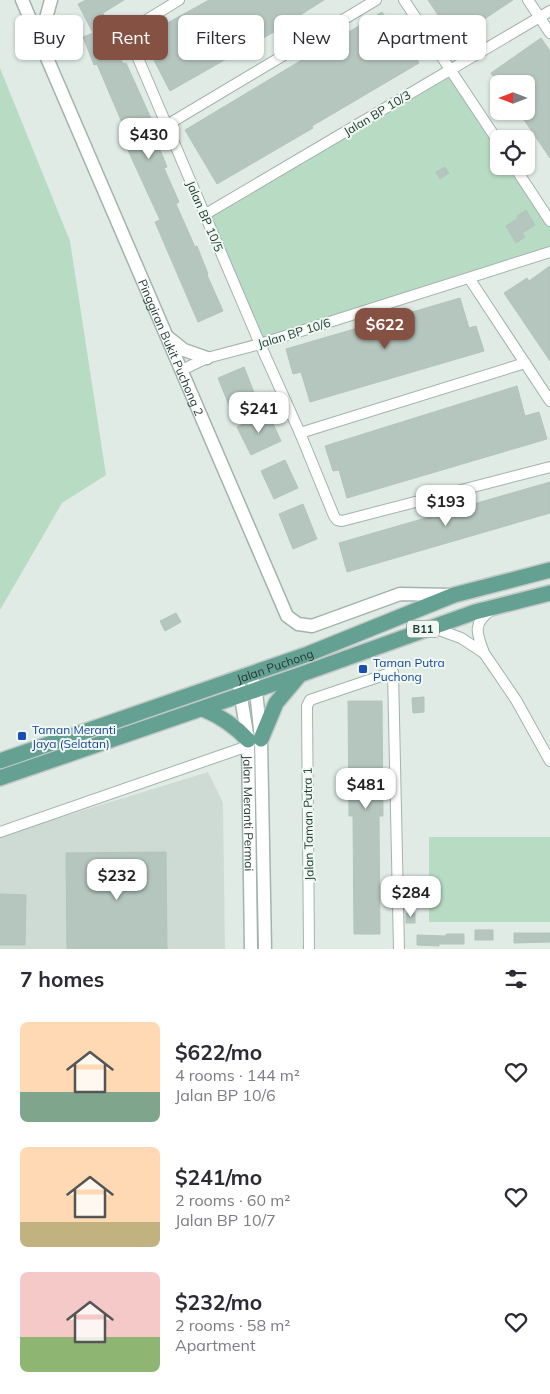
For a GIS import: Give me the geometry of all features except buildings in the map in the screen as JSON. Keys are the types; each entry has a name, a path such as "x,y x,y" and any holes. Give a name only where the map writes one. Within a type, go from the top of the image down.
{"main road":[{"name":"Jalan Puchong","path":"0,761 308,654 454,595 550,570"},
{"name":"Jalan Puchong","path":"0,778 203,709 430,626 496,606 550,593"},
{"path":"203,709 222,718 252,741 284,691 299,675"}],"street":[{"path":"47,15 51,0"},
{"name":"Jalan BP 10/5","path":"179,0 130,30 129,37 204,215 337,520 342,521 550,467"},
{"path":"167,126 376,0"},
{"path":"404,0 490,130"},
{"path":"528,0 550,33"},
{"name":"Pinggiran Bukit Puchong 2","path":"27,2 31,15"},
{"name":"Jalan BP 10/3","path":"204,215 550,11"},
{"name":"Pinggiran Bukit Puchong 2","path":"49,60 287,616 298,624 312,626 400,594 454,595"},
{"path":"520,175 550,221"},
{"name":"Jalan BP 10/6","path":"182,370 207,358 260,344 550,252"},
{"path":"469,278 550,401"},
{"path":"167,336 184,350 207,358"},
{"path":"300,432 525,363"},
{"path":"496,606 480,618 476,631 484,654 516,700 550,761"},
{"path":"430,626 461,638 484,654"},
{"name":"Jalan Taman Putra 1","path":"309,949 307,706 310,700 393,672 398,949"},
{"name":"Jalan Meranti Permai","path":"244,677 248,693 252,741 251,949"},
{"path":"0,832 252,741 265,949"}],"shaded area":[{"path":"208,772 223,803 225,949 0,949 0,836"}],"green space":[{"path":"0,68 70,241 106,475 62,503 0,610"},
{"path":"450,70 490,130 490,175 520,175 550,221 550,252 260,344 204,215"},
{"path":"429,837 550,837 550,922 429,922"}],"place":[{"name":"Taman Putra Puchong","path":"363,669"},
{"name":"Taman Meranti Jaya (Selatan)","path":"22,736"}]}
